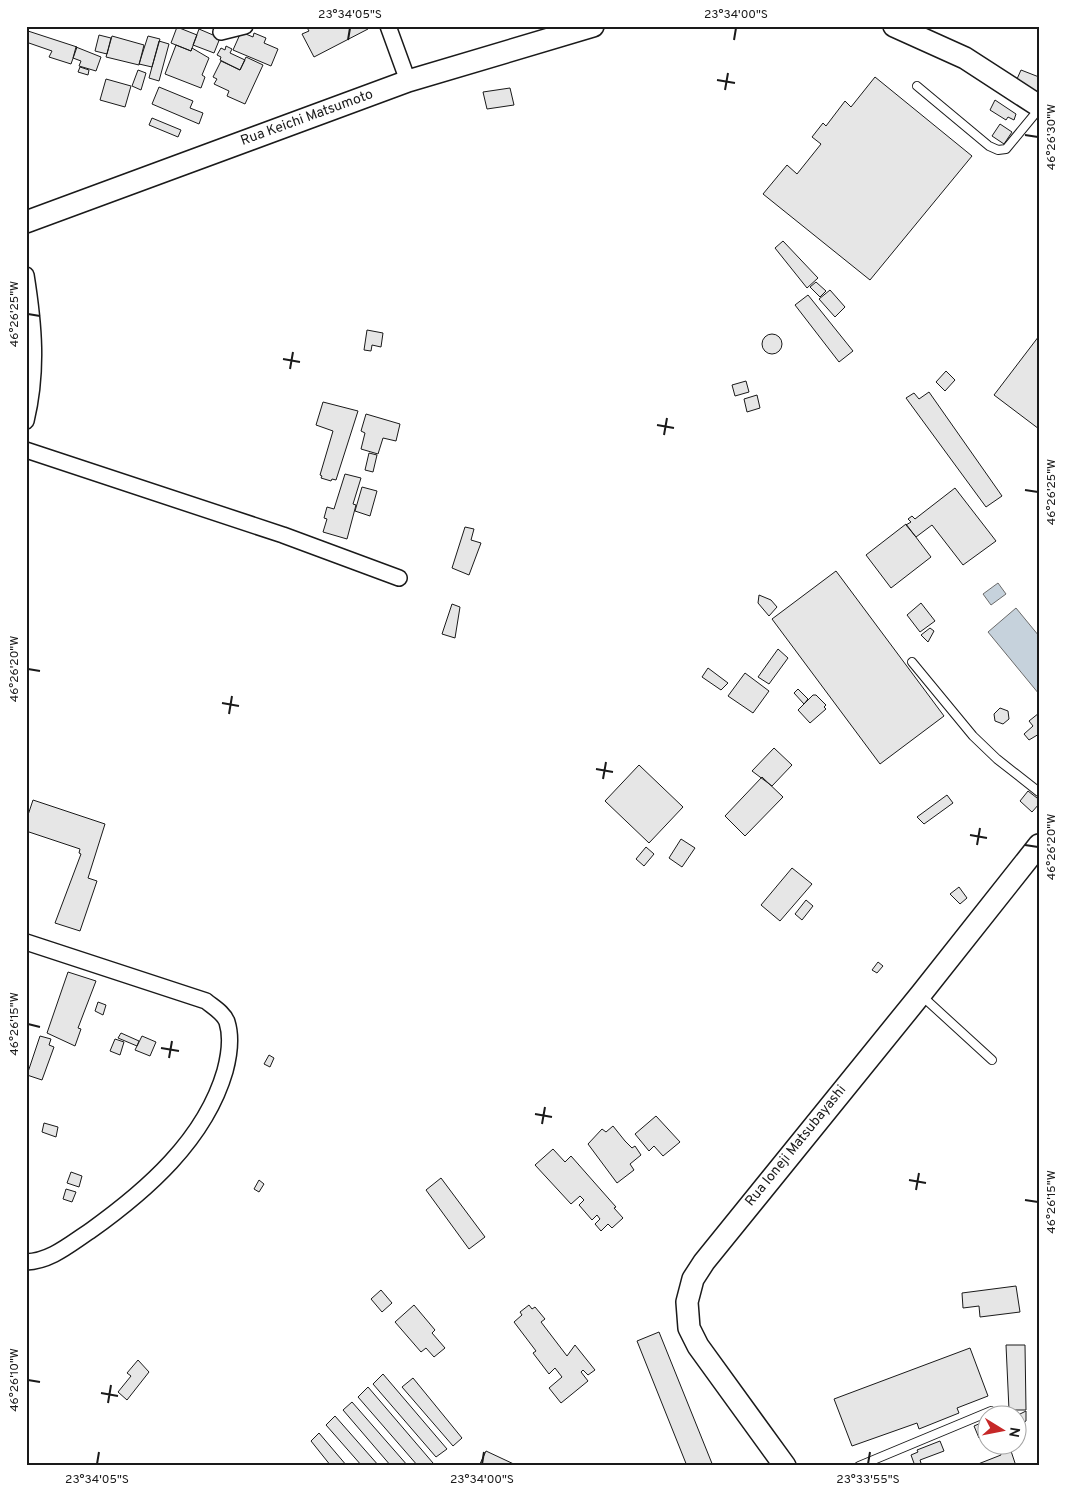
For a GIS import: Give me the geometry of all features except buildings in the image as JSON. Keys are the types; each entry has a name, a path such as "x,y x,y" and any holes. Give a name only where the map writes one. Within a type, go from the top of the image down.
{"main road":[{"name":"Rua Keichi Matsumoto","path":"26,222 408,81 592,26"},
{"path":"894,26 965,58 1039,108"},
{"name":"Rua Ioneji Matsubayashi","path":"786,1466 698,1346 690,1328 687,1314 687,1302 693,1279 725,1233 921,994 1039,845"}],"street":[{"path":"220,32 245,26"},
{"path":"388,26 408,81"},
{"path":"26,275 33,318 35,355 32,395 26,421"},
{"path":"26,450 283,535 399,578"},
{"path":"26,942 206,1001 226,1020 230,1036 227,1061 212,1104 197,1131 163,1170 116,1212 50,1257 26,1262"}],"lane":[{"path":"917,86 989,146 998,150 1006,149 1039,108"},
{"path":"912,662 973,736 997,759 1039,792"},
{"path":"921,994 992,1060"},
{"path":"859,1466 978,1416"}],"shaded area":[{"path":"998,583 1006,594 991,605 983,594"},
{"path":"1016,608 1039,636 1039,694 988,632"}]}
